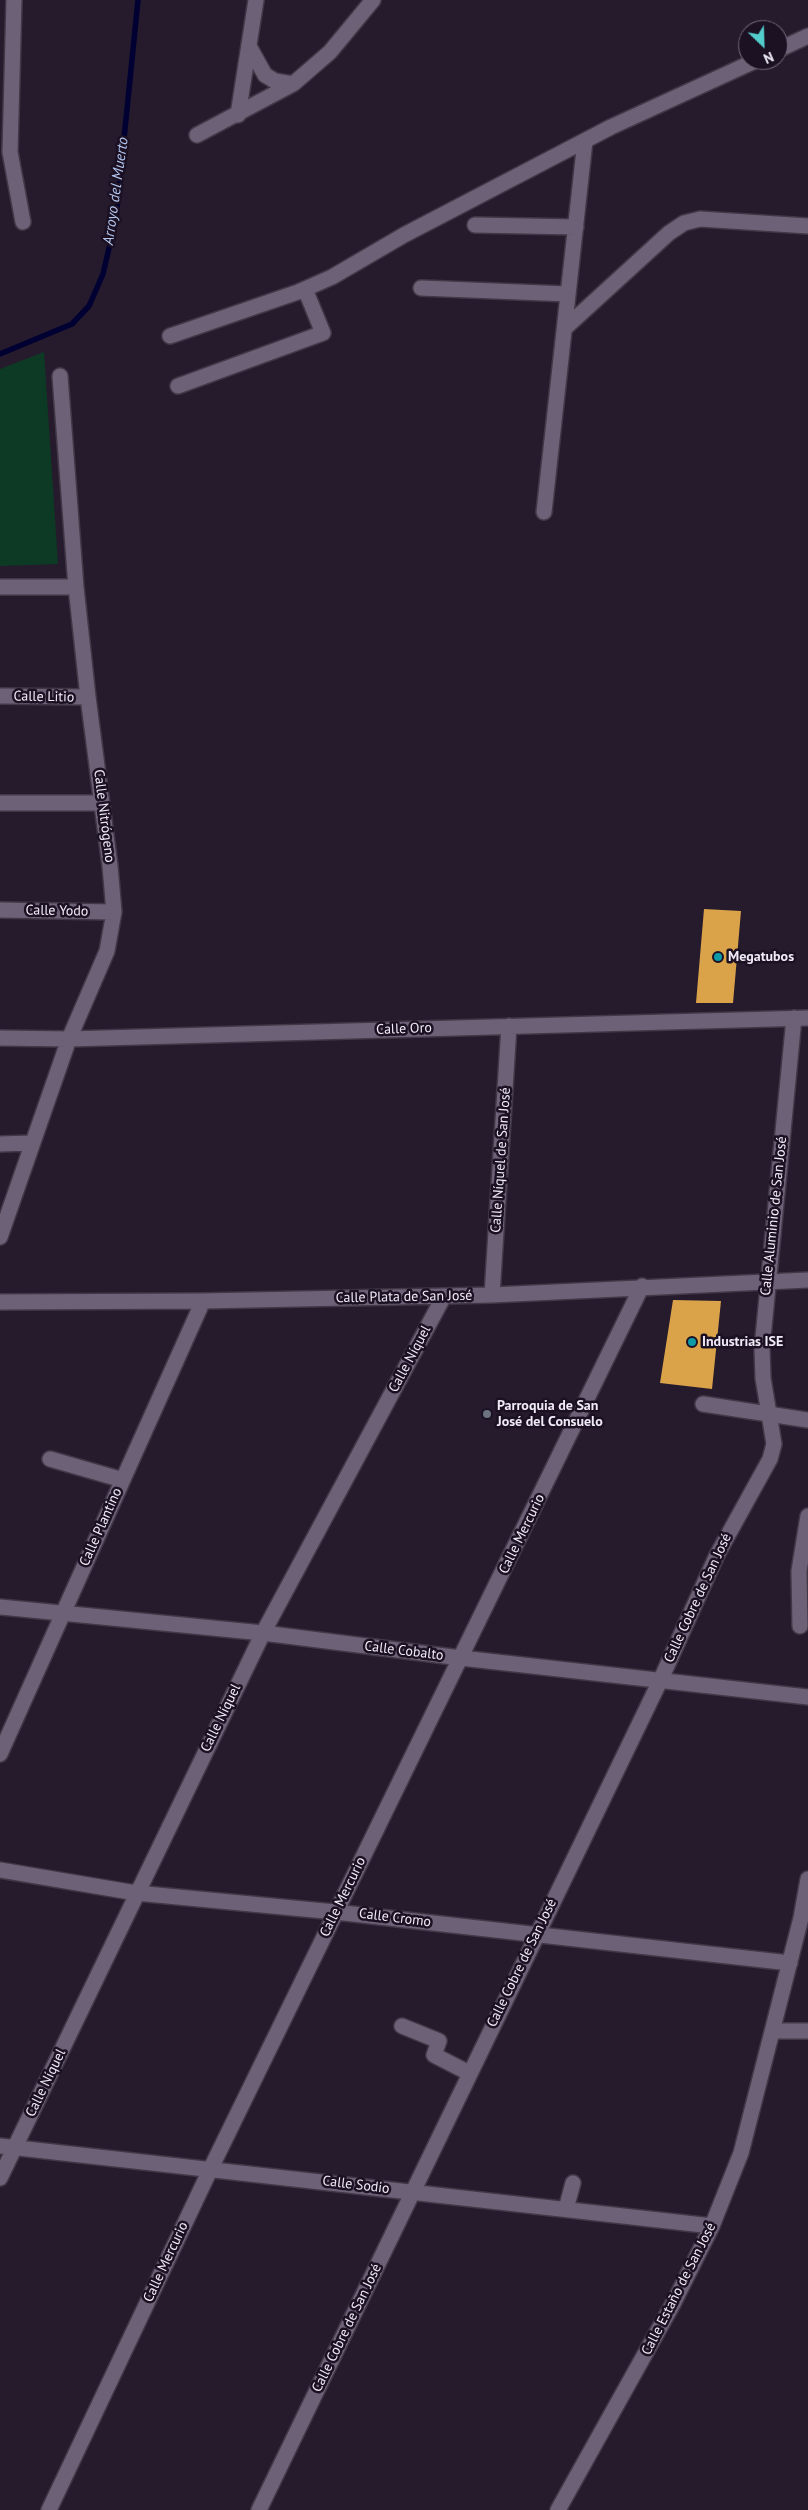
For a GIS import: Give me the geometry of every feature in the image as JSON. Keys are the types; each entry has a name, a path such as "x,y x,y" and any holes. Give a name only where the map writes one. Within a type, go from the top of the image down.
{"street":[{"path":"14,0 11,48 10,152 23,222"},
{"path":"238,115 256,0"},
{"path":"197,135 238,115 293,84 330,52 373,0"},
{"path":"788,45 808,36"},
{"path":"0,65 11,48"},
{"path":"250,48 265,75 275,81 293,84"},
{"path":"170,336 306,289 346,270 404,235 586,141 738,69"},
{"path":"0,140 10,152"},
{"path":"544,512 586,141"},
{"path":"565,328 669,233 684,223 700,219 808,226"},
{"path":"475,226 576,227"},
{"path":"421,288 568,294"},
{"path":"178,386 323,333 306,289"},
{"name":"Calle Nitrógeno","path":"0,1237 68,1039 107,951 114,912 76,588 60,376"},
{"path":"0,587 76,588"},
{"name":"Calle Litio","path":"0,696 88,697"},
{"path":"0,803 102,803"},
{"name":"Calle Yodo","path":"0,910 114,912"},
{"name":"Calle Oro","path":"0,1038 68,1039 801,1018"},
{"name":"Calle Aluminio de San José","path":"769,1414 763,1378 762,1348 767,1282 801,1018"},
{"name":"Calle Níquel de San José","path":"492,1295 509,1026"},
{"path":"0,1144 32,1143"},
{"name":"Calle Plata de San José","path":"0,1302 203,1301 492,1295 642,1286 808,1280"},
{"name":"Calle Mercurio","path":"49,2510 211,2168 642,1286"},
{"name":"Calle Níquel","path":"0,2178 7,2146 136,1893 263,1633 444,1296"},
{"name":"Calle Plantino","path":"0,1754 203,1301"},
{"path":"703,1404 808,1420"},
{"name":"Calle Cobre de San José","path":"259,2510 661,1679 717,1555 770,1458 774,1444 769,1414"},
{"path":"50,1458 123,1480"},
{"path":"800,1626 800,1571 808,1516"},
{"name":"Calle Cobalto","path":"0,1607 263,1633 461,1658 808,1697"},
{"name":"Calle Cromo","path":"0,1870 136,1893 336,1912 790,1963"},
{"name":"Calle Estaño de San José","path":"558,2510 674,2302 712,2226 740,2153 790,1963 808,1879"},
{"path":"402,2026 439,2042 434,2056 469,2073"},
{"path":"772,2031 808,2031"},
{"name":"Calle Sodio","path":"7,2146 712,2226"},
{"path":"566,2209 573,2183"}],"green space":[{"path":"44,352 58,564 0,566 0,369"}],"building":[{"name":"Megatubos","path":"704,909 741,911 733,1003 696,1003"},
{"name":"Industrias ISE","path":"673,1300 721,1301 712,1389 660,1383"}],"waterway":[{"name":"Arroyo del Muerto","path":"0,354 72,324 89,306 103,274 116,218 138,0"}],"place":[{"name":"Megatubos","path":"718,957"},
{"name":"Industrias ISE","path":"692,1342"},
{"name":"Parroquia de San José del Consuelo","path":"487,1414"}]}
